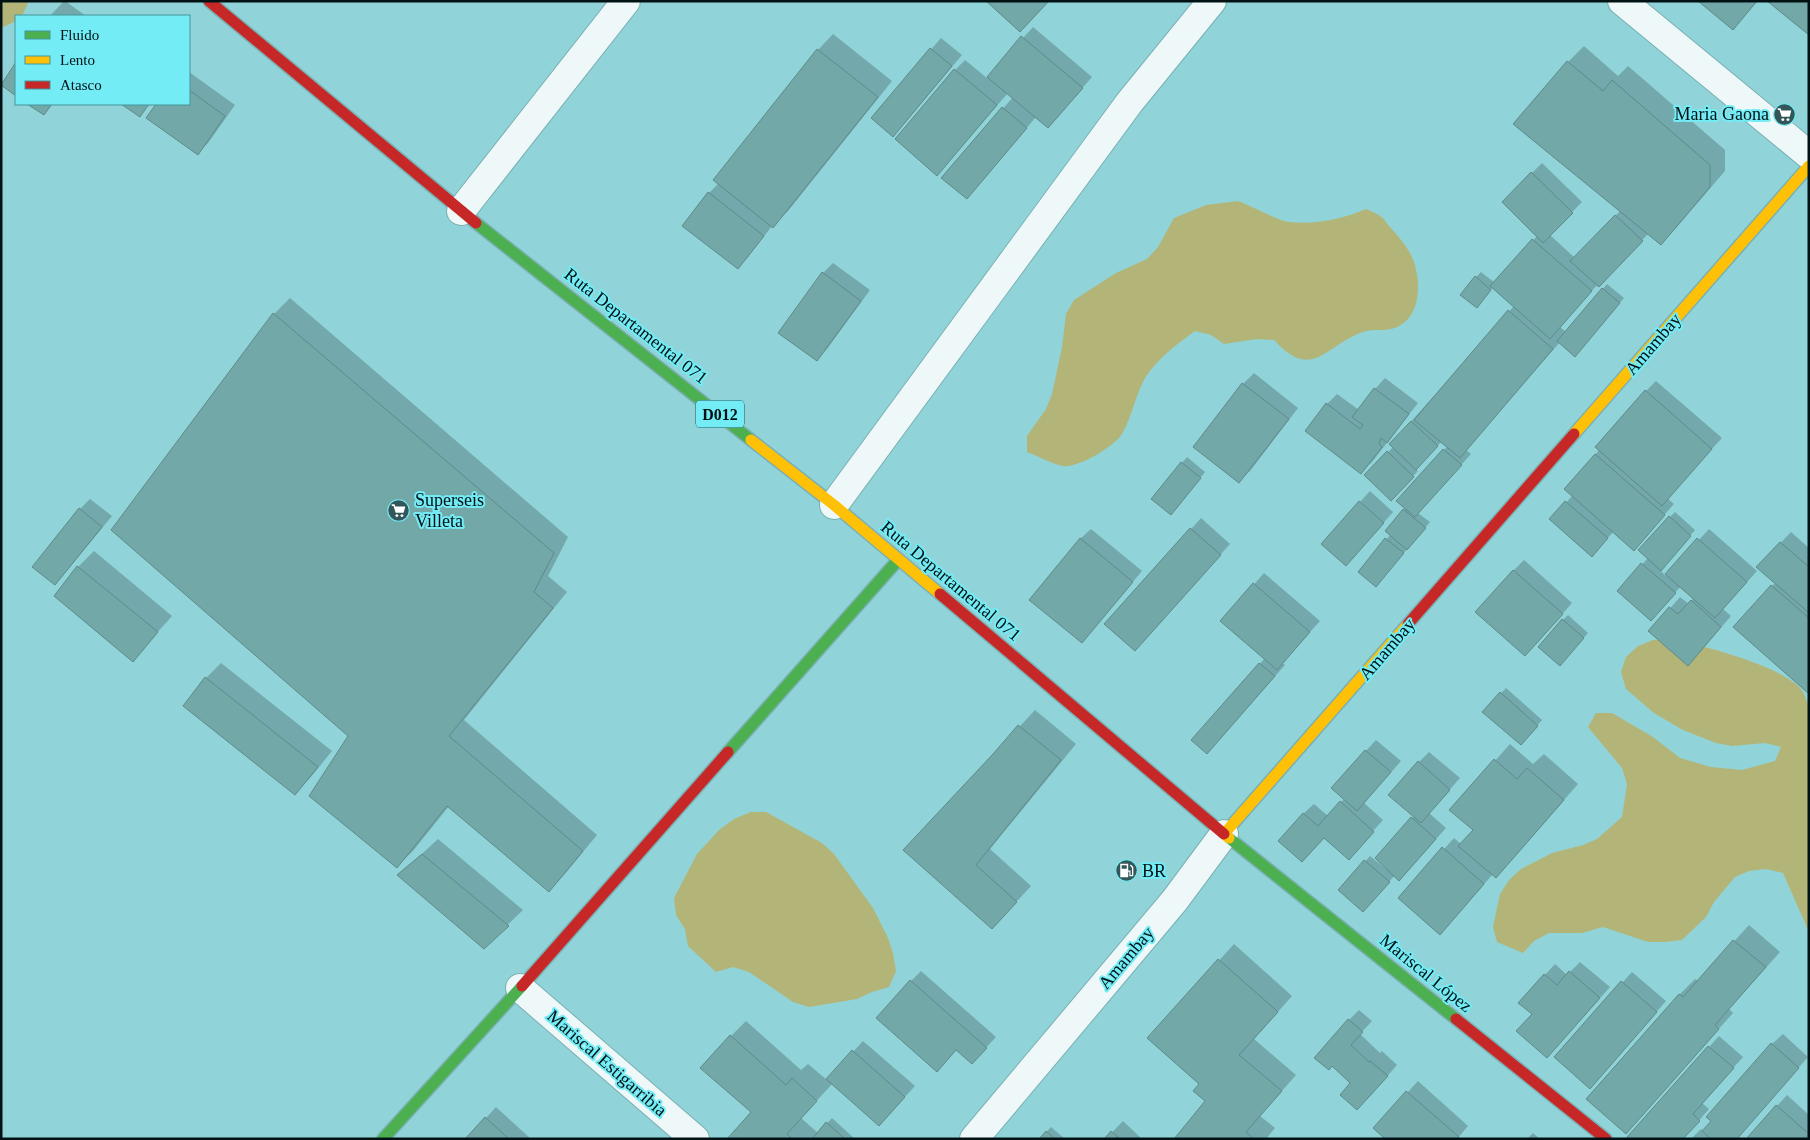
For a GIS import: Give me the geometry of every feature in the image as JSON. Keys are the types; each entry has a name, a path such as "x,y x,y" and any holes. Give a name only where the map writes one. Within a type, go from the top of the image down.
{"main road":[{"name":"Ruta Departamental 071","path":"209,1 461,211 834,505 1224,834"},
{"name":"Amambay","path":"1224,834 1809,166"},
{"path":"383,1139 520,988 898,560"},
{"name":"Mariscal López","path":"1224,834 1606,1139"}],"street":[{"path":"461,211 626,1"},
{"path":"834,505 1129,103 1212,1"},
{"path":"1622,1 1809,155"},
{"name":"Amambay","path":"974,1139 1175,900 1224,834"},
{"name":"Mariscal Estigarribia","path":"520,988 695,1139"}],"green space":[{"path":"1,1 29,1 22,15 15,15 15,21 1,28"},
{"path":"1238,201 1278,219 1299,223 1329,220 1348,216 1366,209 1378,215 1404,244 1414,262 1418,289 1412,314 1395,328 1360,333 1347,339 1327,353 1308,360 1298,358 1287,352 1274,340 1257,339 1224,344 1211,335 1195,331 1155,364 1145,378 1122,434 1112,445 1095,456 1070,466 1050,462 1027,452 1027,436 1046,409 1052,394 1062,347 1066,314 1074,300 1116,273 1147,259 1158,247 1174,218 1206,205"},
{"path":"1669,639 1719,651 1759,664 1791,680 1804,693 1809,706 1809,932 1783,873 1766,869 1749,871 1735,877 1714,902 1706,917 1682,940 1648,942 1603,927 1582,933 1549,933 1534,941 1523,953 1497,942 1493,927 1500,894 1509,880 1521,869 1552,853 1583,845 1597,839 1622,817 1627,784 1622,768 1588,727 1596,713 1612,713 1653,737 1680,758 1711,767 1742,770 1775,761 1781,747 1765,743 1732,746 1716,743 1683,730 1654,713 1626,689 1621,672 1626,657 1638,646 1653,640"},
{"path":"751,812 766,812 822,843 834,854 873,908 888,938 896,971 889,987 857,999 809,1007 793,1002 749,972 733,967 716,972 688,946 685,929 676,915 674,898 697,854 719,830 734,819"}],"building":[{"path":"986,1 1049,1 1020,32"},
{"path":"1698,1 1757,1 1733,30"},
{"path":"1767,1 1809,1 1809,35"},
{"path":"1021,36 1083,88 1048,128 987,77"},
{"path":"930,48 952,66 893,137 871,118"},
{"path":"817,49 878,97 773,228 713,180"},
{"path":"1567,61 1603,91 1612,80 1710,165 1710,187 1661,245 1513,124"},
{"path":"15,64 15,95 1,85"},
{"path":"954,69 997,105 937,176 895,139"},
{"path":"190,91 225,116 198,155 146,118 155,105 190,105"},
{"path":"29,105 51,105 44,115"},
{"path":"122,105 148,105 140,117"},
{"path":"1002,107 1027,128 967,199 941,178"},
{"path":"1531,172 1573,213 1543,243 1502,202"},
{"path":"708,192 764,236 738,269 682,226"},
{"path":"1615,215 1643,241 1599,287 1570,261"},
{"path":"1532,239 1592,291 1550,339 1490,286"},
{"path":"822,272 861,301 817,361 778,333"},
{"path":"1475,276 1491,290 1477,308 1460,295"},
{"path":"1602,288 1620,303 1575,357 1557,341"},
{"path":"1508,310 1553,349 1460,458 1414,420"},
{"path":"273,313 554,553 534,592 553,608 449,736 583,851 549,892 447,806 397,868 309,796 348,736 111,530"},
{"path":"1242,383 1289,419 1239,483 1193,447"},
{"path":"1374,388 1409,414 1387,443 1381,438 1379,444 1382,447 1361,474 1305,431 1326,403 1360,429 1363,425 1352,417"},
{"path":"1645,390 1712,449 1662,506 1595,447"},
{"path":"1411,421 1438,446 1416,470 1389,444"},
{"path":"1443,449 1462,465 1415,517 1396,501"},
{"path":"1387,451 1414,477 1391,501 1364,475"},
{"path":"1595,454 1665,515 1634,551 1564,489"},
{"path":"1181,462 1201,478 1171,515 1151,499"},
{"path":"1359,501 1384,523 1346,566 1321,544"},
{"path":"1565,501 1608,538 1592,557 1549,519"},
{"path":"79,508 102,527 55,585 32,567"},
{"path":"1403,509 1426,528 1407,550 1385,531"},
{"path":"1669,516 1691,536 1661,571 1638,550"},
{"path":"1190,528 1221,555 1135,651 1104,624"},
{"path":"1080,538 1133,582 1082,643 1029,600"},
{"path":"1385,538 1404,553 1376,587 1358,572"},
{"path":"1697,538 1747,582 1715,618 1665,574"},
{"path":"1780,542 1809,567 1809,613 1756,567"},
{"path":"1641,563 1676,593 1651,621 1617,591"},
{"path":"77,566 158,632 133,662 54,596"},
{"path":"1513,570 1563,614 1525,656 1475,612"},
{"path":"1253,583 1310,632 1277,670 1220,621"},
{"path":"1771,585 1809,618 1809,694 1733,627"},
{"path":"1691,600 1721,627 1688,666 1648,631 1669,607 1678,614"},
{"path":"1562,619 1584,638 1560,666 1538,647"},
{"path":"1259,663 1275,676 1207,754 1191,740"},
{"path":"205,677 318,767 295,795 183,706"},
{"path":"1500,692 1538,726 1521,745 1482,712"},
{"path":"1018,725 1061,760 976,865 1017,902 992,929 903,850"},
{"path":"1365,750 1391,772 1357,811 1331,788"},
{"path":"1494,759 1517,779 1527,768 1564,800 1496,878 1458,846 1473,830 1449,810"},
{"path":"1418,761 1450,790 1421,823 1388,795"},
{"path":"1340,801 1374,832 1349,860 1324,838 1302,862 1278,841 1303,813 1318,826"},
{"path":"1411,817 1436,839 1399,881 1375,858"},
{"path":"1442,847 1484,884 1440,935 1398,898"},
{"path":"422,854 509,926 484,949 397,875"},
{"path":"1364,860 1390,882 1363,912 1338,890"},
{"path":"1733,940 1766,967 1715,1025 1719,1029 1626,1134 1586,1099 1679,994 1683,997"},
{"path":"1218,959 1278,1012 1239,1055 1282,1091 1246,1132 1254,1139 1174,1139 1205,1101 1193,1091 1199,1084 1147,1038"},
{"path":"1569,971 1600,998 1547,1058 1516,1031 1532,1014 1518,1003 1544,974 1557,985"},
{"path":"910,980 987,1048 972,1064 956,1050 937,1072 876,1018"},
{"path":"1621,981 1657,1012 1590,1089 1554,1057"},
{"path":"1348,1019 1363,1032 1351,1045 1388,1076 1357,1110 1340,1095 1350,1083 1332,1066 1329,1070 1314,1058"},
{"path":"730,1035 786,1085 792,1078 817,1101 787,1134 792,1139 727,1139 751,1112 700,1068"},
{"path":"1771,1043 1799,1068 1737,1139 1711,1139 1702,1131 1711,1121 1706,1117"},
{"path":"1708,1046 1734,1068 1693,1114 1700,1121 1683,1139 1629,1139 1627,1137"},
{"path":"852,1050 905,1097 879,1126 826,1079"},
{"path":"1406,1091 1459,1137 1457,1139 1385,1139 1373,1128"},
{"path":"1776,1105 1809,1134 1805,1139 1746,1139"},
{"path":"485,1117 509,1139 465,1139"},
{"path":"826,1122 845,1139 812,1139"},
{"path":"1046,1131 1055,1139 1039,1139"},
{"path":"1111,1131 1120,1139 1104,1139"}],"traffic: fast":[{"path":"476,223 751,440"},
{"path":"728,752 898,560"},
{"path":"1229,838 1456,1019"},
{"path":"383,1139 522,986"}],"traffic: slow":[{"path":"1574,434 1809,166"},
{"path":"751,440 834,505 940,594"},
{"path":"1229,838 1224,834 1408,624"}],"traffic: jam":[{"path":"209,1 476,223"},
{"path":"1408,624 1574,434"},
{"path":"940,594 1224,834"},
{"path":"522,986 728,752"},
{"path":"1456,1019 1606,1139"}],"place":[{"name":"Maria Gaona","path":"1785,114"},
{"name":"Superseis Villeta","path":"399,510"},
{"name":"BR","path":"1126,871"}]}
